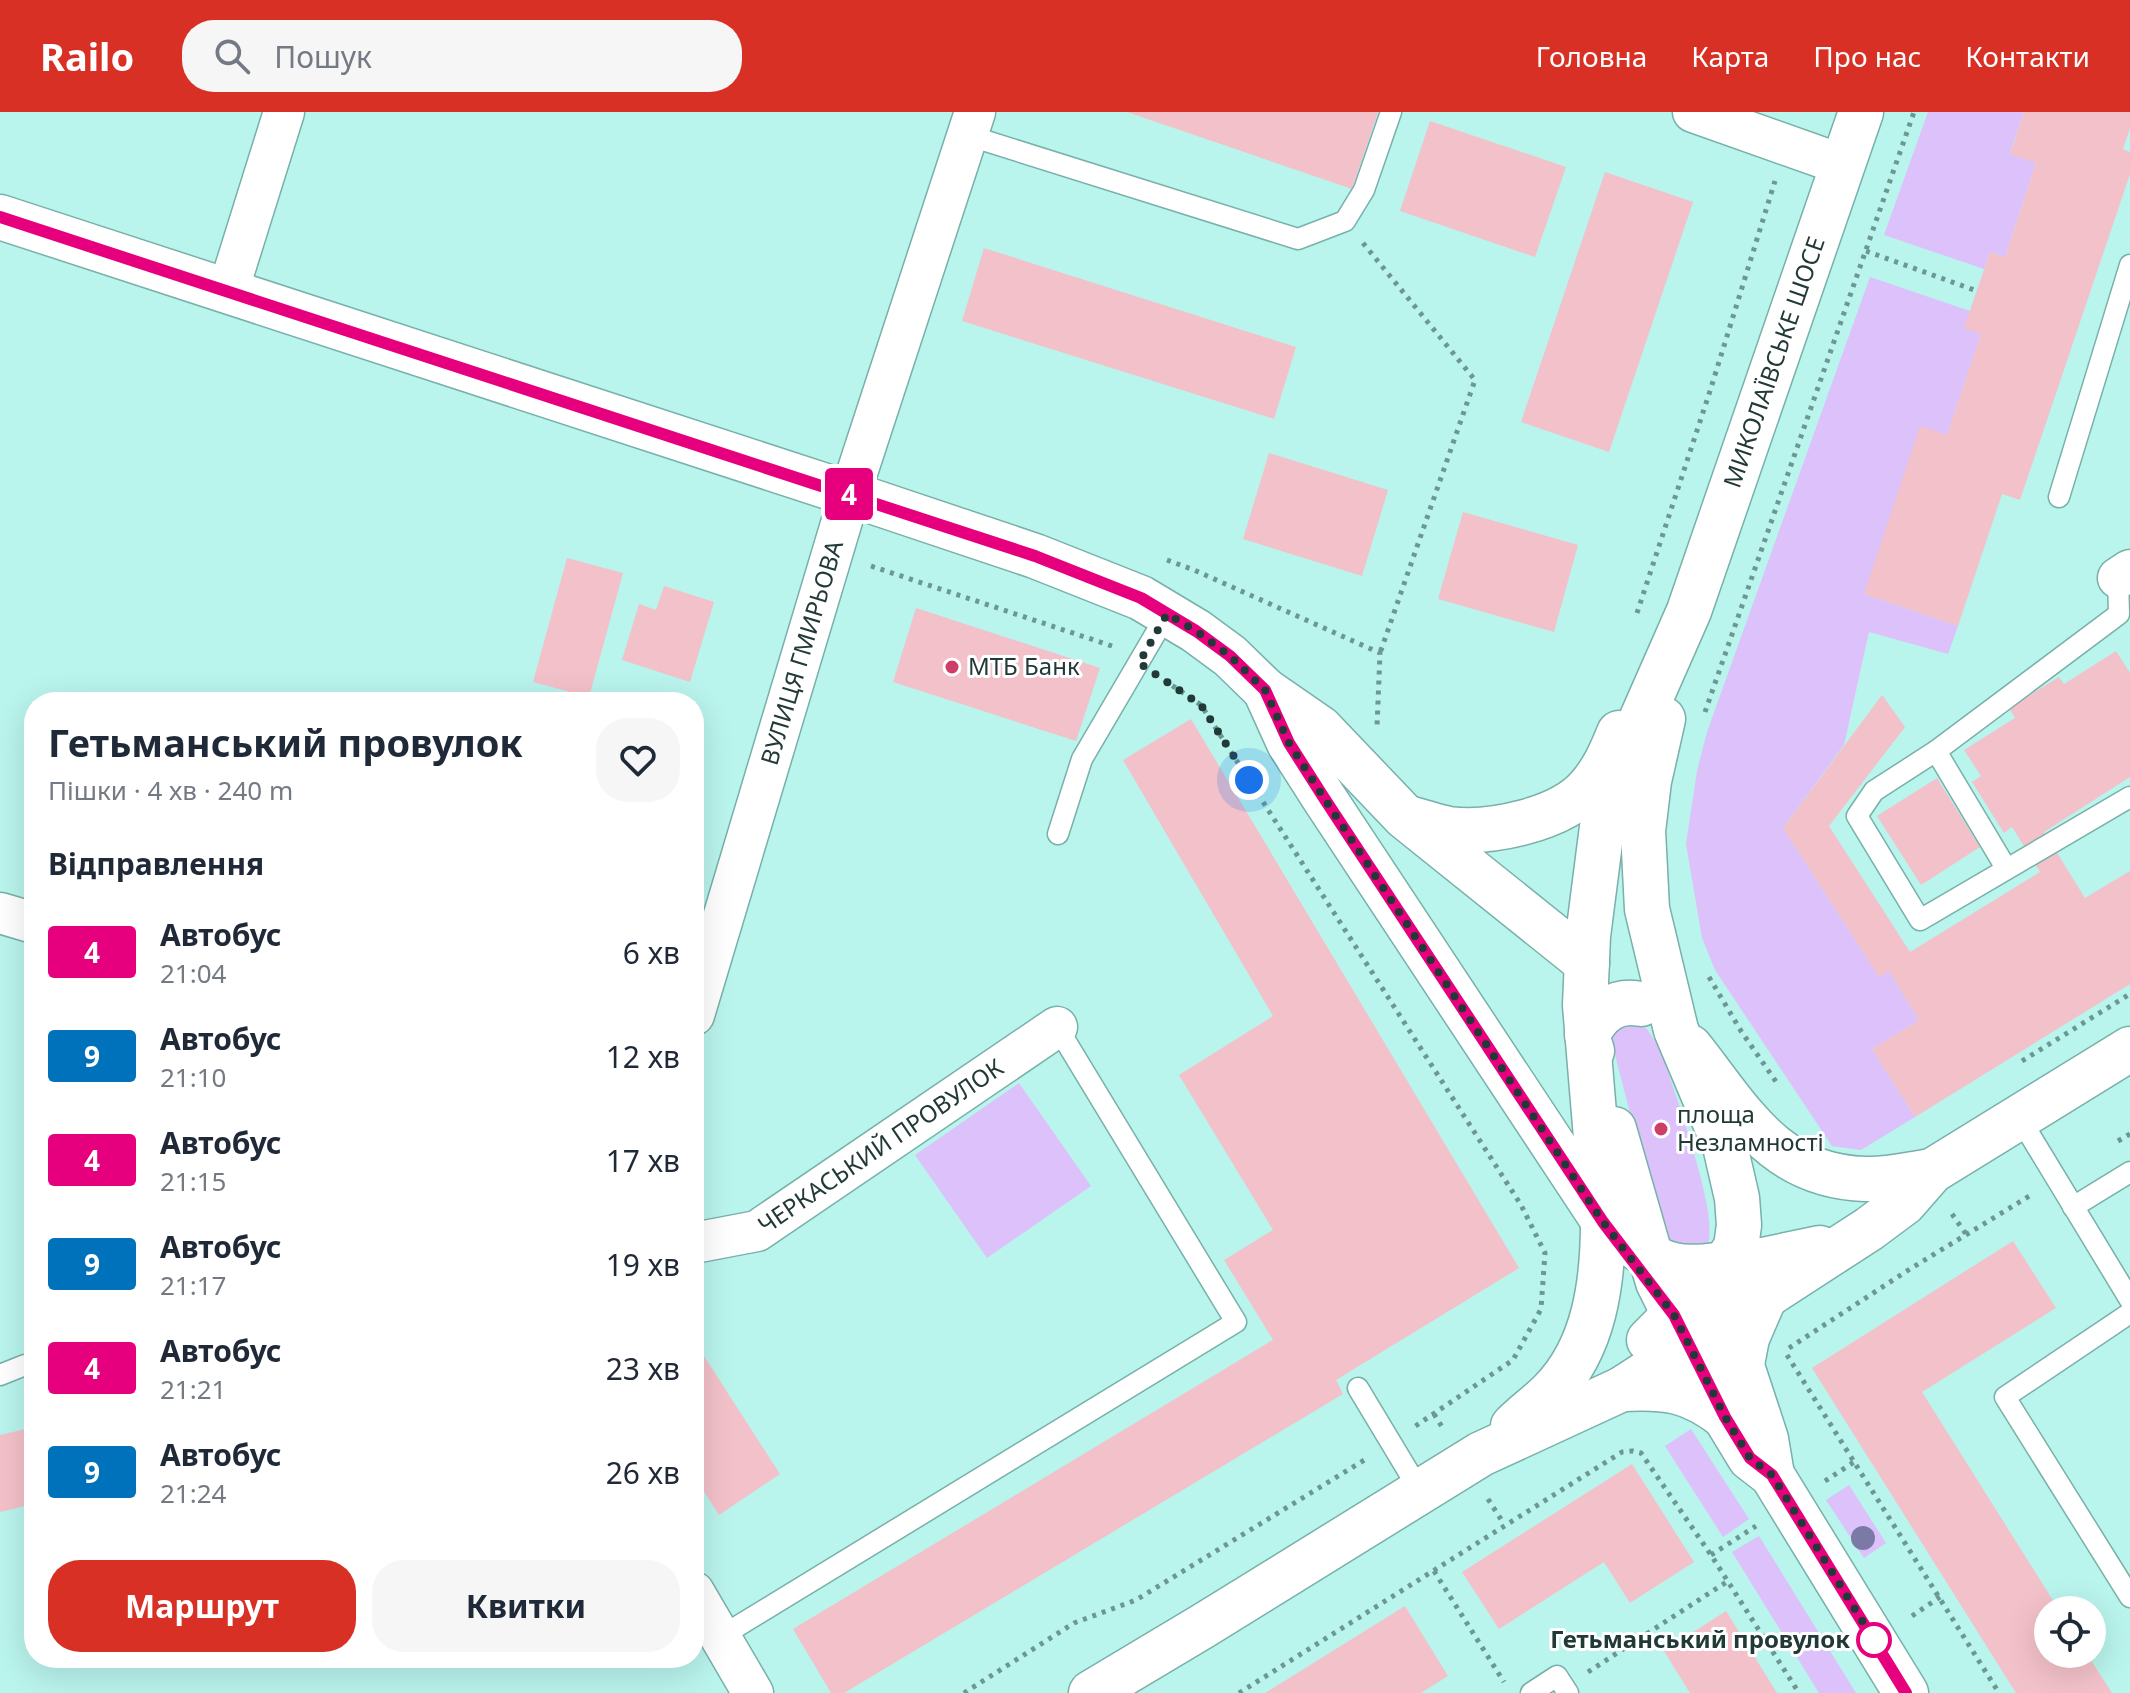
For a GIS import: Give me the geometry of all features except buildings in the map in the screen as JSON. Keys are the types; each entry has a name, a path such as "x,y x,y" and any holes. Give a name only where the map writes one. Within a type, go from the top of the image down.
{"street":[{"path":"228,291 284,112"},
{"path":"1693,112 1843,165"},
{"name":"МИКОЛАЇВСЬКЕ ШОСЕ","path":"1689,611 1861,112"},
{"name":"ВУЛИЦЯ ГМИРЬОВА","path":"704,982 850,494 971,124"},
{"path":"0,217 850,494 1035,556 1141,598 1196,631 1230,656 1265,690 1320,728 1405,817 1676,1030 1759,1135 1784,1155 1806,1168 1865,1179 1932,1171"},
{"path":"1405,817 1446,829 1471,830 1521,822 1567,805 1587,789 1608,761 1653,649 1689,611"},
{"path":"1553,1406 1594,1315 1603,1263 1603,1222 1585,1005 1597,858 1619,770 1689,611"},
{"path":"1622,1389 1681,1330 1736,1247 1739,1225 1737,1198 1725,1146 1676,1030 1647,909 1643,831 1649,781 1689,611"},
{"path":"1265,690 1289,743 1603,1222 1681,1330 1739,1392 1766,1439 1772,1475 1906,1693"},
{"path":"0,913 24,920"},
{"path":"1587,1035 1604,1011 1629,1002 1641,1004"},
{"name":"ЧЕРКАСЬКИЙ ПРОВУЛОК","path":"704,1241 757,1231 1057,1027"},
{"path":"1587,1035 1658,1282 1681,1330"},
{"path":"1091,1693 1481,1454 1635,1355 1681,1330 1730,1317 1904,1203 1932,1171 2130,1049"},
{"path":"1603,1222 1621,1237 1665,1263 1678,1266 1725,1264 1805,1253 1853,1239"},
{"path":"1725,1264 1726,1296 1739,1392"},
{"path":"1739,1392 1747,1338 1766,1294"},
{"path":"1553,1406 1622,1389 1672,1389 1706,1402 1739,1392"},
{"path":"704,1609 753,1693"}],"lane":[{"path":"971,124 1298,239 1345,221 1364,190 1391,112"},
{"path":"2059,497 2130,265"},
{"path":"2124,598 1936,751 1874,791 1857,816 1920,920 2130,797"},
{"path":"1058,834 1082,759 1167,614"},
{"path":"1936,751 2006,868"},
{"path":"720,1637 1236,1322 1057,1027"},
{"path":"2019,1117 2130,1300"},
{"path":"2073,1207 2130,1172"},
{"path":"2130,1313 2005,1397 2130,1597"},
{"path":"0,1375 24,1365"},
{"path":"1358,1388 1420,1491"},
{"path":"1531,1693 1557,1676 1566,1690"}],"path":[{"path":"1700,726 1914,112"},
{"path":"1636,617 1710,391 1785,145"},
{"path":"1345,221 1475,380 1380,653"},
{"path":"1866,251 1977,291"},
{"path":"832,553 1118,648 1201,705 1521,1205 1545,1253 1541,1309 1513,1360 1391,1443 1136,1600 1074,1623 964,1693"},
{"path":"1704,967 1741,1031 1784,1094"},
{"path":"2014,1066 2130,994"},
{"path":"1999,1693 1785,1351 1910,1269 2130,1134"},
{"path":"1239,1693 1504,1524 1622,1452 1633,1451 1641,1453 1799,1693"},
{"path":"1434,1571 1511,1693"},
{"path":"1566,1690 1728,1581"},
{"path":"1912,1616 1940,1597"}],"shaded area":[{"path":"1928,112 2024,112 2010,153 2036,163 2005,257 1990,252 1984,269 1884,235"},
{"path":"1870,277 1970,311 1981,334 1947,435 1864,594 1958,626 1948,654 1869,632 1844,745 1783,828 1879,977 1889,971 1919,1020 1872,1049 1915,1117 1861,1150 1832,1146 1715,970 1702,938 1686,844 1697,771 1707,732"},
{"path":"1637,1022 1647,1029 1661,1051 1700,1175 1709,1239 1698,1253 1662,1238 1613,1047 1613,1028"},
{"path":"1019,1083 1091,1186 987,1258 915,1155"},
{"path":"1691,1429 1749,1519 1723,1537 1665,1446"},
{"path":"1849,1485 1886,1543 1864,1558 1826,1500"},
{"path":"1759,1536 1856,1693 1819,1693 1732,1552"}],"bus line":[{"name":"4","path":"0,217 1035,556 1141,598 1230,656 1265,690 1289,743 1347,835 1603,1222 1674,1315 1725,1417 1750,1458 1772,1475 1906,1693"}],"place":[{"name":"МТБ Банк","path":"952,667"},
{"name":"площа Незламності","path":"1661,1129"},
{"name":"Гетьманський провулок","path":"1874,1640"}],"route":[{"path":"1249,780 1201,705 1139,663 1167,614 1230,656 1265,690 1289,743 1324,798 1603,1222 1674,1315 1725,1417 1750,1458 1772,1475 1874,1640"}]}
